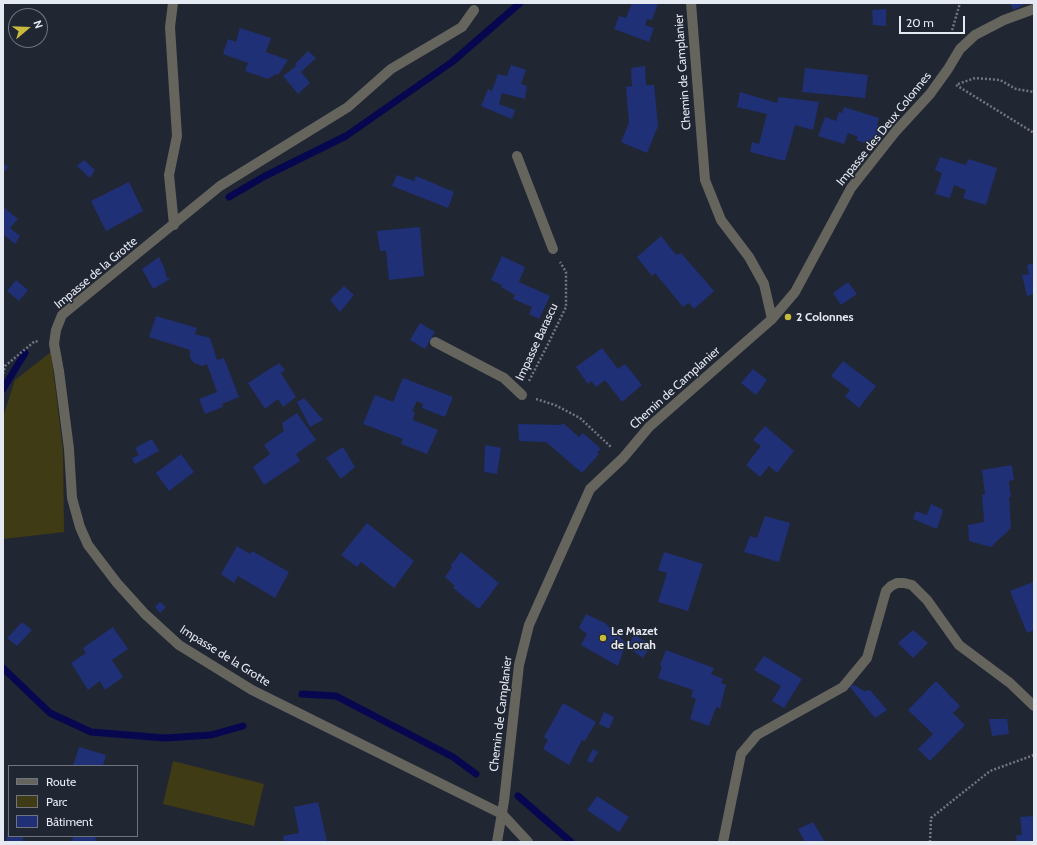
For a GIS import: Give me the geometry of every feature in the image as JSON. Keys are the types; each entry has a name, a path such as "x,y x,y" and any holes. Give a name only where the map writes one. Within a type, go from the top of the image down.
{"street":[{"path":"173,3 170,27 177,136 169,176 174,225"},
{"name":"Chemin de Camplanier","path":"496,842 502,814 519,665 529,625 590,489 622,458 649,427 772,319 764,284 749,257 721,220 705,180 691,3"},
{"name":"Impasse des Deux Colonnes","path":"772,319 795,292 851,188 896,131 930,94 960,49 975,35 1004,20 1034,9"},
{"name":"Impasse de la Grotte","path":"474,10 462,27 391,69 348,108 220,186 62,315 56,330 54,344 59,370 69,449 72,498 80,527 88,545 117,583 145,614 178,645 252,690 502,814"},
{"path":"517,156 552,249"},
{"path":"435,342 504,378 522,395"},
{"path":"723,842 741,754 757,735 843,687 867,658 886,591 890,586 897,583 912,585 927,600 959,645 1010,682 1034,706"},
{"path":"502,814 528,842"}],"path":[{"path":"1034,92 1016,89 1000,80 975,78 956,84 1034,133"},
{"name":"Impasse Barascu","path":"552,249 566,272 566,307 522,395 555,405 580,418 622,458"},
{"path":"3,374 5,366 35,341 54,344"},
{"path":"930,842 931,818 990,771 1034,755"}],"green space":[{"path":"51,352 63,451 64,532 3,539 3,417 15,380"},
{"path":"173,761 264,784 254,826 163,804"}],"building":[{"path":"632,3 658,3 652,20 647,19 645,25 654,28 649,42 614,29 619,16 626,18"},
{"path":"1010,3 1027,3 1013,10"},
{"path":"886,9 886,26 873,25 872,10"},
{"path":"240,28 271,38 266,52 288,60 278,75 276,74 268,79 245,71 248,63 223,54 228,39 236,42"},
{"path":"308,51 316,58 301,72 310,83 298,94 283,76 296,66 295,64"},
{"path":"511,65 526,70 521,84 527,86 525,99 502,93 499,104 515,110 512,119 481,106 488,89 492,91 498,74 507,76"},
{"path":"645,66 646,85 654,85 658,126 647,153 621,142 629,123 626,87 632,86 631,68"},
{"path":"805,68 868,75 865,98 802,92"},
{"path":"740,92 777,103 779,97 819,102 813,130 795,125 785,161 750,152 752,142 759,144 767,114 737,107"},
{"path":"844,107 879,118 877,125 881,127 883,132 878,145 871,142 870,145 856,140 858,137 848,133 844,144 818,136 825,117 836,121 839,112 842,113"},
{"path":"940,157 966,165 968,159 997,168 986,205 963,198 966,190 954,185 950,198 935,194 942,173 935,170"},
{"path":"84,160 95,170 90,178 77,166"},
{"path":"3,163 8,167 3,173"},
{"path":"397,175 414,181 416,176 454,192 448,208 392,186"},
{"path":"129,182 143,211 106,231 91,201"},
{"path":"3,207 18,219 10,228 20,236 15,244 4,235 3,236"},
{"path":"420,227 424,276 389,280 386,251 380,251 377,231"},
{"path":"661,236 676,255 681,253 714,291 694,309 689,303 683,307 655,273 652,276 637,257"},
{"path":"502,256 525,267 519,282 550,296 539,319 529,314 532,307 513,299 515,295 501,287 502,285 491,280"},
{"path":"159,257 167,278 170,279 153,289 142,269"},
{"path":"1034,263 1034,294 1027,296 1022,275 1029,274 1027,265"},
{"path":"16,280 28,290 19,301 7,291"},
{"path":"848,282 857,294 841,305 833,293"},
{"path":"344,286 354,295 340,312 330,300"},
{"path":"156,316 197,328 195,334 210,338 217,360 224,358 239,397 222,404 223,407 205,414 199,399 217,392 207,364 203,366 194,363 190,358 190,350 149,337"},
{"path":"420,323 435,332 425,349 410,340"},
{"path":"602,348 618,369 625,364 642,385 622,402 605,380 596,387 591,381 588,384 576,367"},
{"path":"843,361 876,386 859,408 845,396 850,390 831,376"},
{"path":"279,363 285,370 281,373 296,397 283,407 278,399 265,409 248,383"},
{"path":"753,369 767,380 756,395 741,383"},
{"path":"403,378 453,397 445,417 422,408 423,404 417,401 412,411 415,412 413,420 438,430 427,454 401,444 403,439 363,424 375,395 393,402"},
{"path":"304,398 323,420 310,427 297,402"},
{"path":"297,413 316,440 296,454 300,461 264,485 253,467 270,454 264,445 284,431 282,423"},
{"path":"563,423 579,437 583,433 601,449 597,452 599,454 582,473 546,442 519,441 518,424 561,425"},
{"path":"765,426 794,451 777,473 769,466 760,477 746,465 761,446 753,440"},
{"path":"152,439 159,451 135,464 132,458 139,455 135,448"},
{"path":"485,445 501,448 497,474 484,472"},
{"path":"343,447 355,467 341,479 326,458"},
{"path":"181,454 194,472 169,491 156,473"},
{"path":"1012,465 1014,480 1009,481 1011,497 1009,497 1011,528 991,547 969,541 968,525 984,522 982,495 985,494 982,470"},
{"path":"931,504 943,510 937,529 913,519 916,511 927,515"},
{"path":"765,516 790,523 779,562 744,552 750,536 757,538"},
{"path":"367,523 414,561 394,588 361,562 357,567 341,555"},
{"path":"237,546 250,554 252,551 289,572 275,598 238,576 234,583 221,574"},
{"path":"461,552 499,583 479,609 453,588 455,586 445,577 452,567 450,566"},
{"path":"664,552 703,564 688,611 658,602 667,573 658,570"},
{"path":"1033,582 1034,630 1027,633 1010,591"},
{"path":"160,602 166,607 160,613 155,607"},
{"name":"Le Mazet de Lorah","path":"586,614 605,623 626,643 618,666 581,645 587,634 579,628"},
{"path":"22,622 32,630 17,646 7,638"},
{"path":"113,627 128,649 112,660 123,677 105,690 100,681 88,690 71,663 86,653 83,648"},
{"path":"913,630 928,643 913,658 898,643"},
{"path":"634,634 652,644 643,658 628,647"},
{"path":"666,650 714,668 711,674 723,679 721,683 726,685 720,708 716,707 709,726 690,719 696,699 691,697 693,690 658,678 662,666 660,665"},
{"path":"764,656 802,679 784,708 772,701 781,686 754,670"},
{"path":"936,681 960,706 953,713 965,725 930,761 918,749 933,734 908,710"},
{"path":"852,684 864,691 870,690 887,710 875,718 850,687"},
{"path":"563,703 596,722 585,741 582,740 569,765 543,749 548,740 544,737"},
{"path":"604,712 614,717 609,729 599,724"},
{"path":"989,719 1007,719 1009,734 992,736"},
{"path":"79,747 106,755 103,765 73,765"},
{"path":"593,749 598,752 592,763 587,761"},
{"path":"597,796 629,817 619,832 587,810"},
{"path":"318,802 327,842 284,842 283,836 299,833 294,807"},
{"path":"1034,816 1034,842 1017,842 1016,835 1022,835 1020,817"},
{"path":"813,822 824,842 805,842 798,829"},
{"path":"8,829 8,837 23,837 23,842 6,842"},
{"path":"73,837 96,837 95,842 72,842"}],"waterway":[{"path":"229,197 265,176 346,136 452,62 520,3"},
{"path":"3,389 25,353"},
{"path":"3,668 50,713 91,732 165,738 211,735 243,726"},
{"path":"302,694 336,696 453,757 476,774"},
{"path":"518,796 571,842"}],"place":[{"name":"2 Colonnes","path":"788,317"},
{"name":"Le Mazet de Lorah","path":"603,638"}]}
